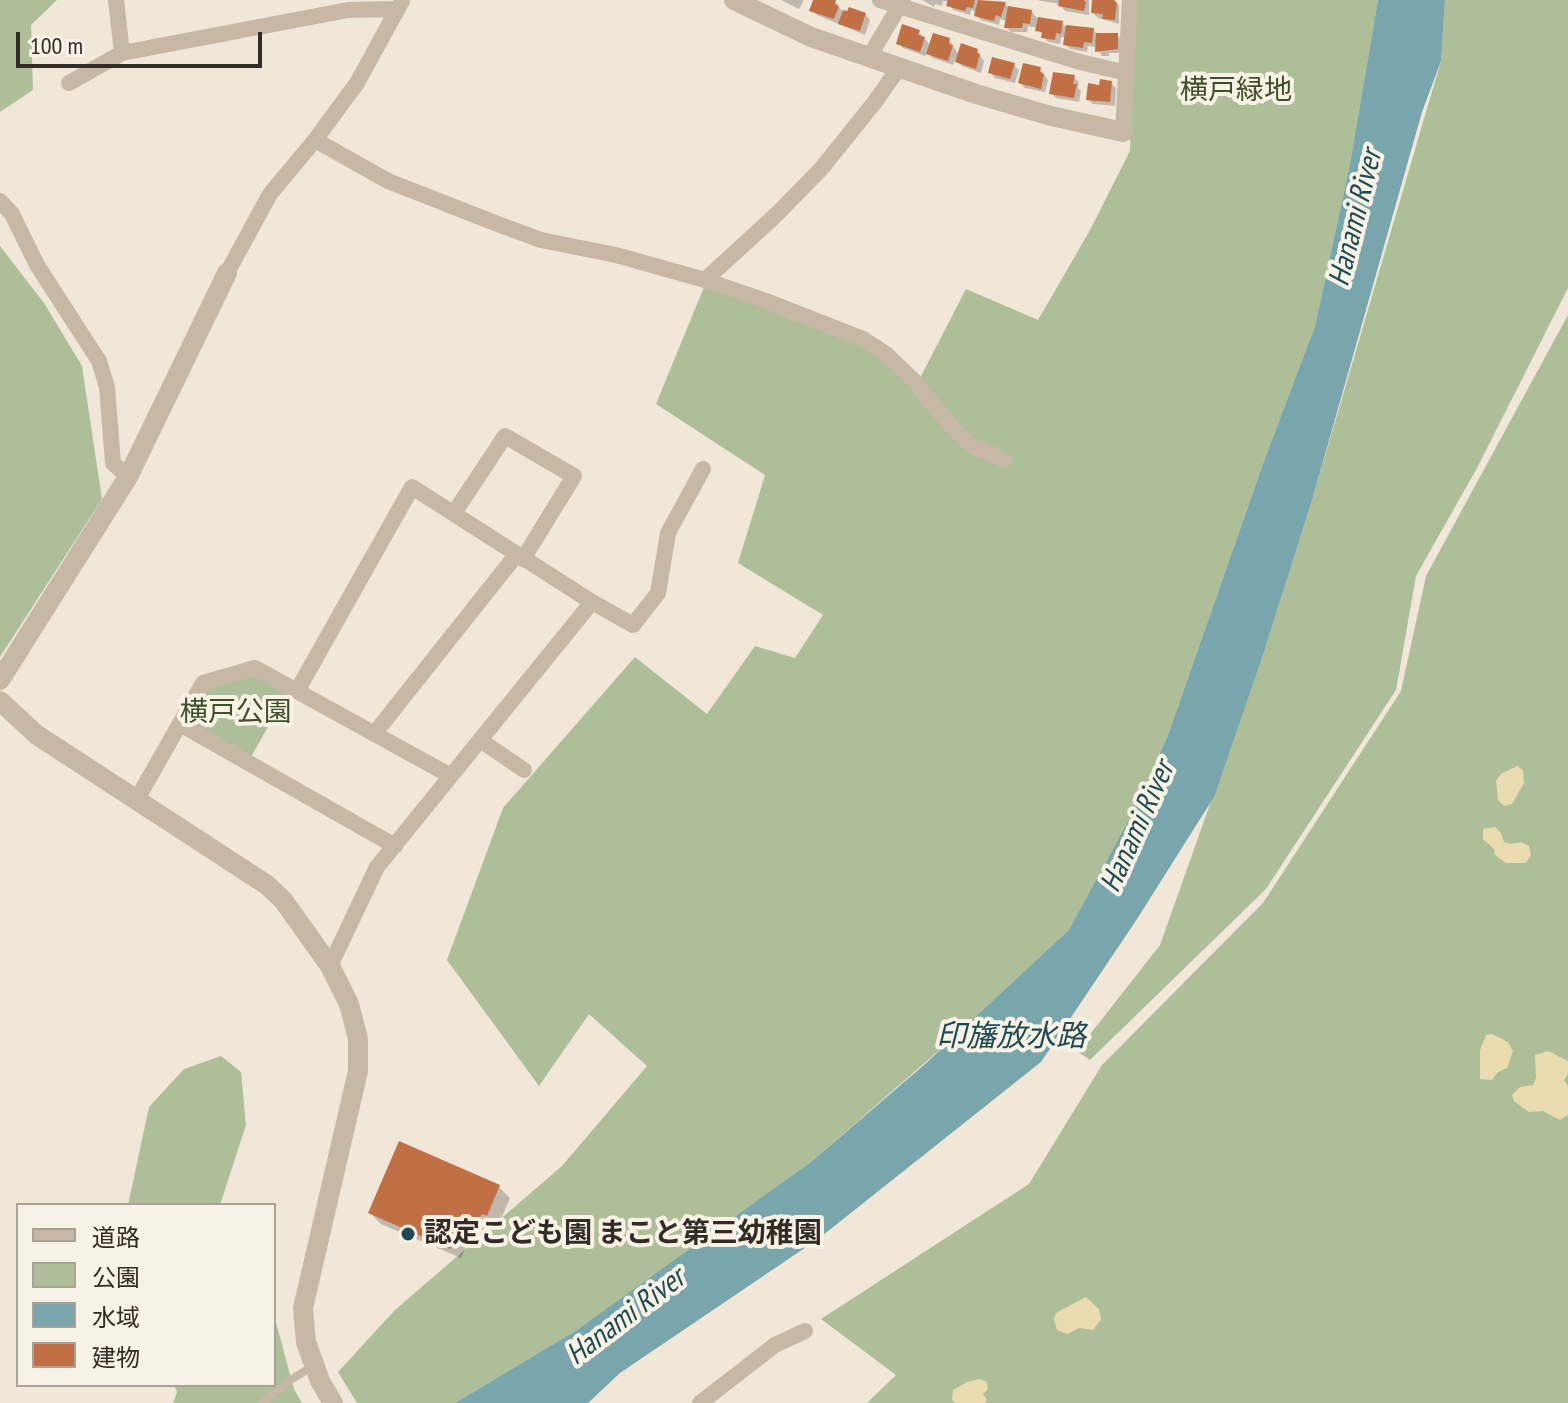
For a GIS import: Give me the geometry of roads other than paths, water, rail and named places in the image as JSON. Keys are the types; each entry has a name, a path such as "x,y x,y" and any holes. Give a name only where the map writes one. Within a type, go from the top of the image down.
{"street":[{"path":"116,0 122,53"},
{"path":"734,0 811,37 899,68 1051,116 1123,132 1130,0"},
{"path":"880,0 901,3 1080,62 1127,73"},
{"path":"869,57 901,3"},
{"path":"69,83 122,53 348,10 400,4"},
{"path":"0,680 128,477 227,273 270,194 357,83 400,4"},
{"path":"705,280 821,169 899,68"},
{"path":"315,140 388,181 541,240 616,255 705,280 863,339 886,354 913,380 958,434 971,445 1004,460"},
{"path":"0,201 12,214 37,265 99,361 107,387 113,463 128,477"},
{"path":"374,734 520,556 574,476 505,436 454,513"},
{"path":"297,691 412,487 633,625 658,593 668,533 703,469"},
{"path":"330,966 377,867 592,602"},
{"path":"137,799 203,683 255,668 451,776"},
{"path":"0,701 37,735 267,885 283,900 330,966 349,1004 358,1039 358,1071 303,1308 306,1342 317,1373 333,1403"},
{"path":"180,724 395,846"},
{"path":"480,740 524,770"},
{"path":"700,1403 775,1345 805,1331"}],"lane":[{"path":"262,1403 292,1379 317,1373"}],"water":[{"name":"印旛放水路","path":"1378,0 1445,0 1441,61 1422,112 1313,497 1214,797 1137,919 1041,1062 818,1239 620,1373 588,1403 455,1403 577,1330 811,1162 924,1065 1069,930 1135,809 1168,735 1315,326 1349,169"}],"place":[{"name":"認定こども園 まこと第三幼稚園","path":"408,1234"}],"park label":[{"name":"横戸緑地","path":"1236,91"},
{"name":"横戸公園","path":"236,713"}],"water label":[{"name":"Hanami River","path":"1356,218"},
{"name":"Hanami River","path":"1138,827"},
{"name":"Hanami River","path":"626,1317"}]}
